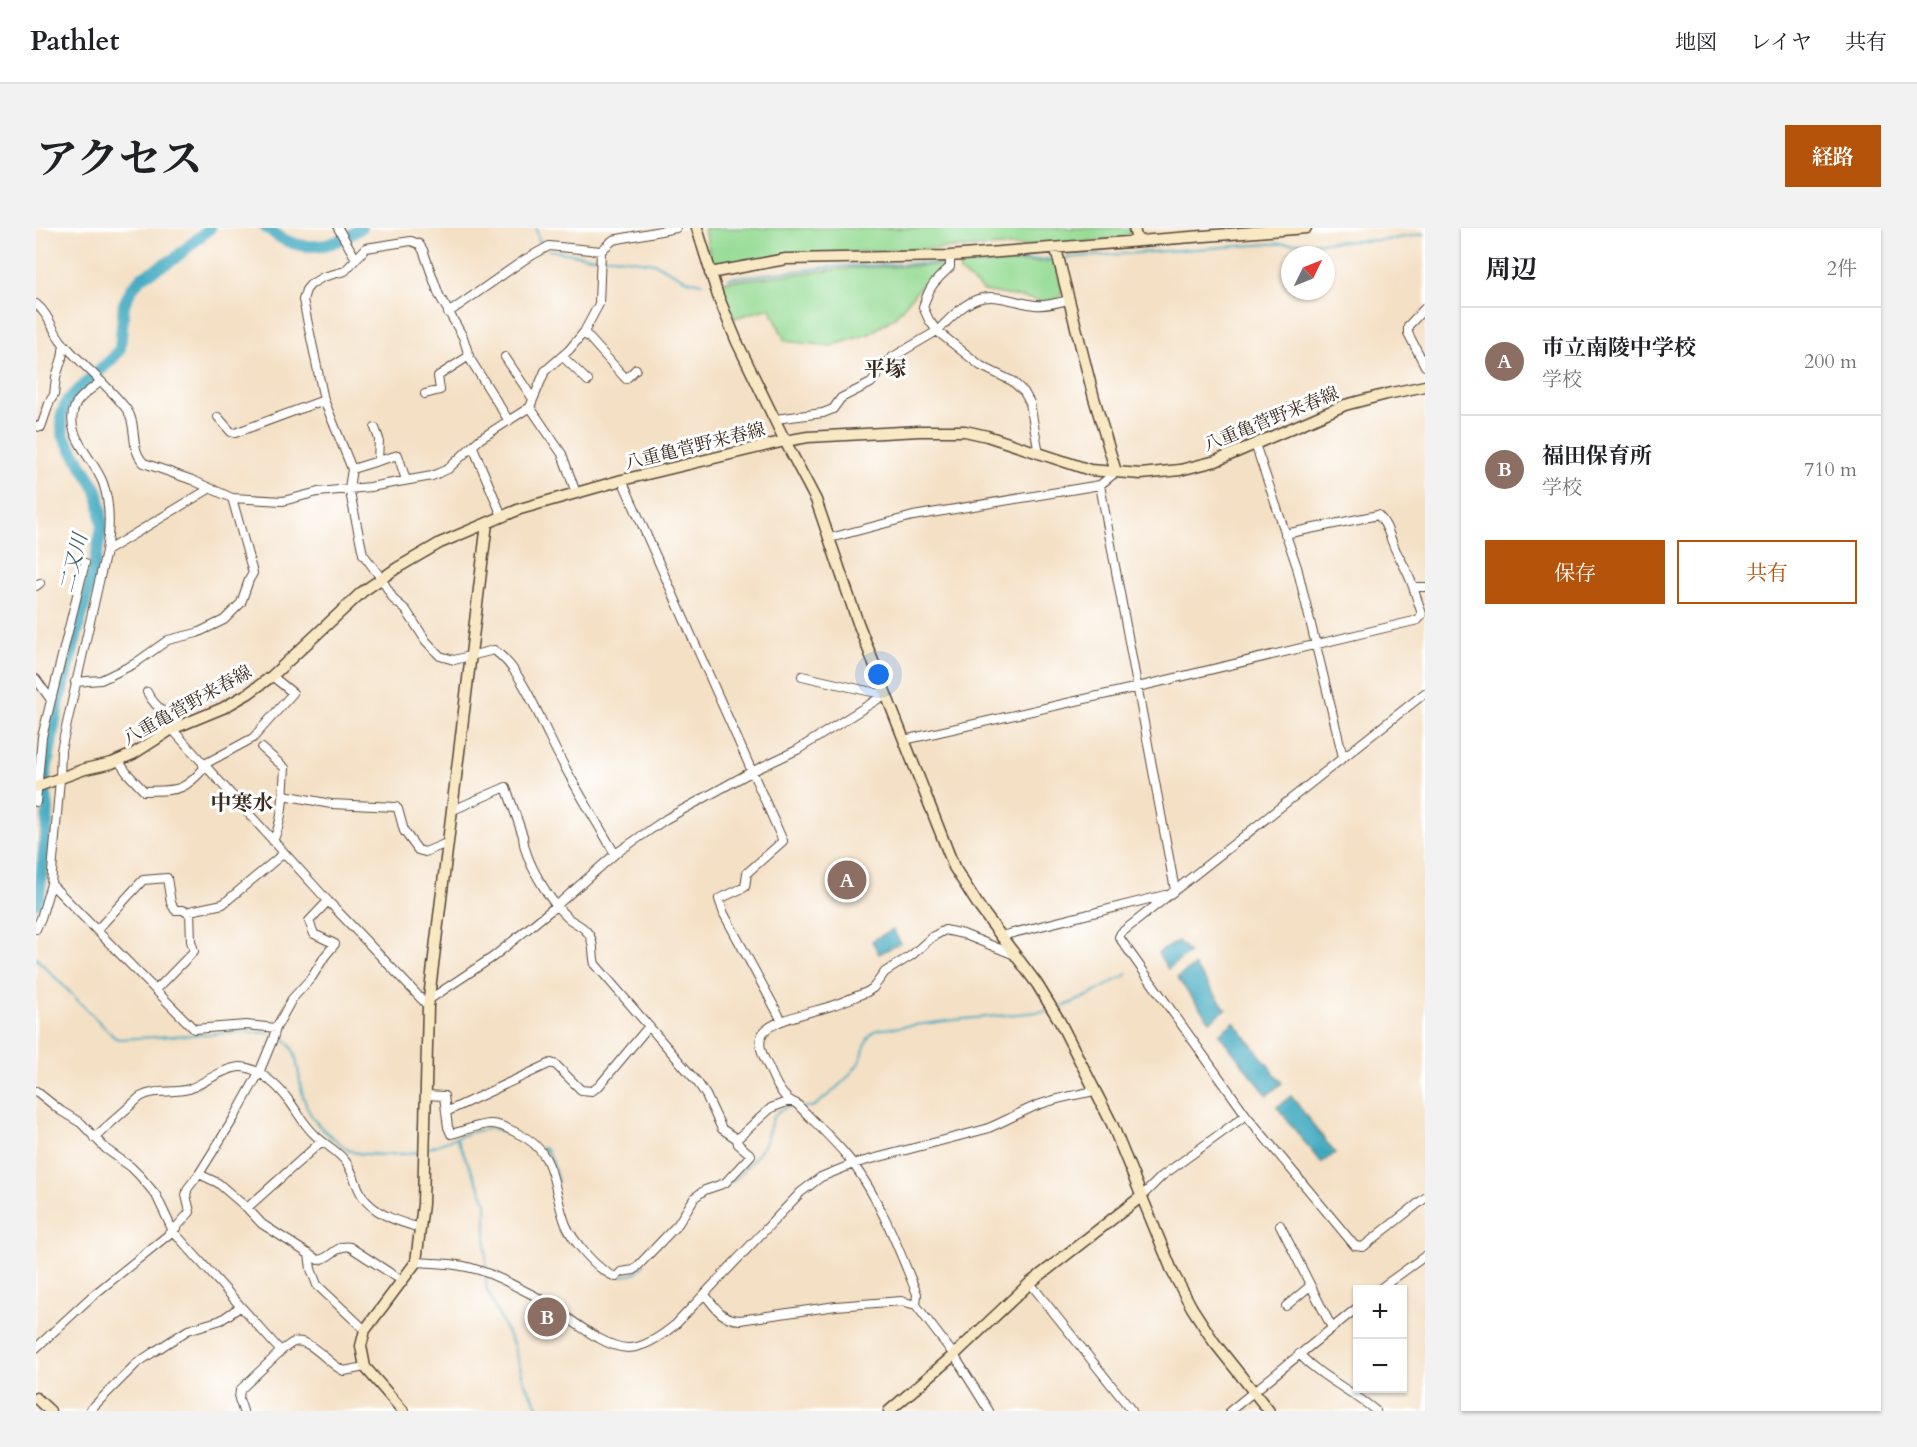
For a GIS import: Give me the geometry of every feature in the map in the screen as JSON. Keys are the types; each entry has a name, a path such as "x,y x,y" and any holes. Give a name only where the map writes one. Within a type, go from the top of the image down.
{"street":[{"path":"338,228 356,259"},
{"path":"36,304 48,317 64,344 128,412 139,458 144,463 192,480 232,498 283,501 318,492 370,487 432,476 448,469 480,440 530,407 545,371 584,332 599,304 601,251 613,240 676,228"},
{"path":"697,228 718,296 737,342 816,500 885,695 954,867 980,908 1053,1010 1112,1124 1173,1273 1192,1308 1214,1342 1269,1411"},
{"path":"1134,228 1137,241"},
{"path":"710,273 786,259 1058,257 1137,241 1305,228"},
{"path":"509,421 469,356 463,337 439,295 419,244 411,241 366,248 345,271 323,277 306,290 303,300 324,400 352,469 349,489 363,554 394,600 406,610 426,641 440,656 454,660 494,650 500,654 522,684 615,854"},
{"path":"448,314 524,260 549,246 601,251"},
{"path":"950,256 950,267 936,279 923,307 928,320 937,331 981,366 1012,381 1024,392 1030,403 1039,454"},
{"path":"830,538 913,516 1100,485 1116,472 1094,398 1058,257"},
{"path":"775,419 823,413 833,409 841,398 871,383 891,358 937,331 967,305 980,298 1001,298 1037,305 1052,305 1068,300"},
{"path":"1425,308 1408,326 1408,333 1425,366"},
{"path":"584,332 626,379 636,369"},
{"path":"36,426 41,427 54,395 64,344"},
{"path":"425,394 441,390 438,376 469,356"},
{"path":"562,356 588,381"},
{"path":"505,357 534,399"},
{"path":"36,929 51,884 61,750 110,527 106,495 98,471 76,438 73,420 76,404 100,382"},
{"name":"八重亀菅野来春線","path":"36,787 133,754 175,728 223,708 272,676 353,600 381,578 440,543 520,509 622,480 808,437 965,431 1090,470 1141,474 1180,470 1216,461 1345,405 1425,386"},
{"path":"218,417 231,432 235,433 324,400"},
{"path":"530,407 562,454 576,493"},
{"path":"375,428 379,440 378,461"},
{"path":"1255,444 1297,567 1343,757"},
{"path":"473,447 502,516"},
{"path":"352,469 398,455 406,480"},
{"path":"622,480 783,841 747,873 745,887 718,899 782,1022"},
{"path":"1100,485 1138,687 1171,892"},
{"path":"106,552 209,489"},
{"path":"75,682 101,680 134,664 168,640 214,626 224,620 241,603 249,580 254,573 232,498"},
{"path":"904,740 1418,620 1422,614 1408,571 1396,552 1383,519 1378,515 1285,534"},
{"path":"399,1409 364,1367 361,1346 364,1330 416,1262 423,1204 429,1003 487,523"},
{"path":"36,802 42,737 85,563"},
{"path":"1413,587 1425,587"},
{"path":"118,760 144,791 174,790 193,782 204,766 253,738 293,693 272,676"},
{"path":"802,676 885,695"},
{"path":"36,679 51,700"},
{"path":"147,692 156,706 171,718 175,728 204,766 328,900 429,1003"},
{"path":"1425,693 1171,892 1119,937 1246,1115 1355,1246 1363,1247 1425,1198"},
{"path":"429,1003 493,957 615,854 666,819 751,772 797,750 885,695"},
{"path":"261,748 284,765 281,819 273,841"},
{"path":"426,1095 444,1096 451,1134 490,1124 499,1125 534,1142 549,1162 563,1216 573,1238 591,1260 616,1277 621,1272 634,1270 678,1224 699,1193 725,1183 751,1155 738,1144 737,1139 722,1129 698,1083 596,964 592,941 587,931 574,924 556,906 531,864 506,787 453,810"},
{"path":"284,795 332,804 396,807 399,809 404,831 418,850 424,852 449,842"},
{"path":"156,990 194,951 191,941 190,911 223,904 284,853"},
{"path":"97,930 143,880 167,878 171,903 175,910 183,910 189,914"},
{"path":"51,884 194,1029 246,1025 276,1028"},
{"path":"1001,936 1171,892"},
{"path":"36,1348 91,1297 173,1231 190,1212 186,1195 188,1188 234,1118 259,1072 276,1028 292,999 312,977 335,944 314,934 309,921 328,900"},
{"path":"916,1305 917,1294 890,1228 853,1164 797,1104 789,1101 775,1082 762,1053 760,1043 762,1034 768,1028 782,1022 867,992 885,972 945,930 963,934 1016,956"},
{"path":"446,1112 551,1063 556,1065 581,1090 592,1091 599,1086 649,1026"},
{"path":"94,1138 146,1094 154,1091 191,1088 237,1067 243,1067 259,1072 278,1088 308,1127 345,1160 358,1190 377,1211 393,1220 420,1228"},
{"path":"36,1091 81,1123 94,1138 140,1176 156,1195 173,1231 240,1307 282,1350"},
{"path":"416,1262 477,1269 534,1295 591,1333 618,1347 630,1348 664,1335 810,1185 821,1177 853,1164 986,1129 1037,1106 1094,1091"},
{"path":"737,1139 771,1108 789,1101"},
{"path":"889,1411 954,1355 1030,1282 1142,1196 1162,1176 1246,1115"},
{"path":"247,1208 322,1141"},
{"path":"199,1174 218,1183 262,1224 318,1260 322,1260 341,1246 350,1247 401,1280"},
{"path":"1280,1225 1332,1328"},
{"path":"309,1254 311,1269 317,1285 364,1330"},
{"path":"1385,1285 1425,1256"},
{"path":"1030,1282 1132,1411"},
{"path":"1286,1306 1310,1286"},
{"path":"705,1295 722,1315 728,1319 740,1320 846,1305 902,1301 916,1305 954,1355 989,1411"},
{"path":"89,1411 136,1364 188,1330 212,1324 240,1307"},
{"path":"1230,1411 1353,1311"},
{"path":"243,1411 239,1399 240,1390 282,1350 294,1342 312,1347 344,1371 364,1367"},
{"path":"1299,1354 1313,1369 1363,1400 1376,1411"},
{"path":"36,1398 50,1411"}],"green space":[{"path":"704,228 1129,228 1131,233 1126,238 1065,244 819,253 712,265"},
{"path":"1056,261 1062,292 1056,300 1041,301 984,291 960,272 959,265"},
{"path":"947,265 920,287 895,317 869,334 831,346 785,341 770,308 734,318 722,282 853,268"}],"water":[{"path":"893,929 900,943 879,954 872,941"},
{"path":"1178,941 1189,953 1168,969 1158,953"},
{"path":"1194,966 1226,1009 1210,1021 1177,978"},
{"path":"1234,1022 1282,1083 1267,1095 1219,1034"},
{"path":"1291,1096 1335,1153 1321,1163 1277,1107"}],"waterway":[{"name":"二又川","path":"36,903 39,896 48,809 44,782 58,705 93,572 102,527 97,490 63,435 61,417 67,401 120,349 124,304 132,288 142,277 174,259 210,228"},
{"name":"二又川","path":"266,228 287,241 306,246 326,245 353,234 361,228"},
{"path":"536,228 539,240 544,246"},
{"path":"1063,258 1270,244 1385,240 1425,234"},
{"path":"548,250 590,257 613,257 654,263 687,280 702,283"},
{"path":"729,278 843,266 1054,259"},
{"path":"36,958 114,1037 119,1039 244,1032 272,1033"},
{"path":"1058,1009 1090,995 1127,974"},
{"path":"804,1107 816,1105 849,1075 861,1059 869,1037 876,1030 1049,1011"},
{"path":"277,1035 291,1046 297,1062 304,1099 313,1118 348,1150 373,1154 421,1151"},
{"path":"727,1186 762,1148 771,1122 778,1112 792,1106"},
{"path":"429,1148 473,1132 491,1129 506,1132 525,1142"},
{"path":"456,1138 486,1201 486,1287 513,1344 525,1384 541,1411"},
{"path":"542,1148 552,1160 558,1182"},
{"path":"622,1276 634,1274 645,1264"}],"place":[{"name":"市立南陵中学校","path":"847,880"},
{"name":"福田保育所","path":"547,1317"}],"district":[{"name":"平塚","path":"885,369"},
{"name":"中寒水","path":"242,803"}]}
